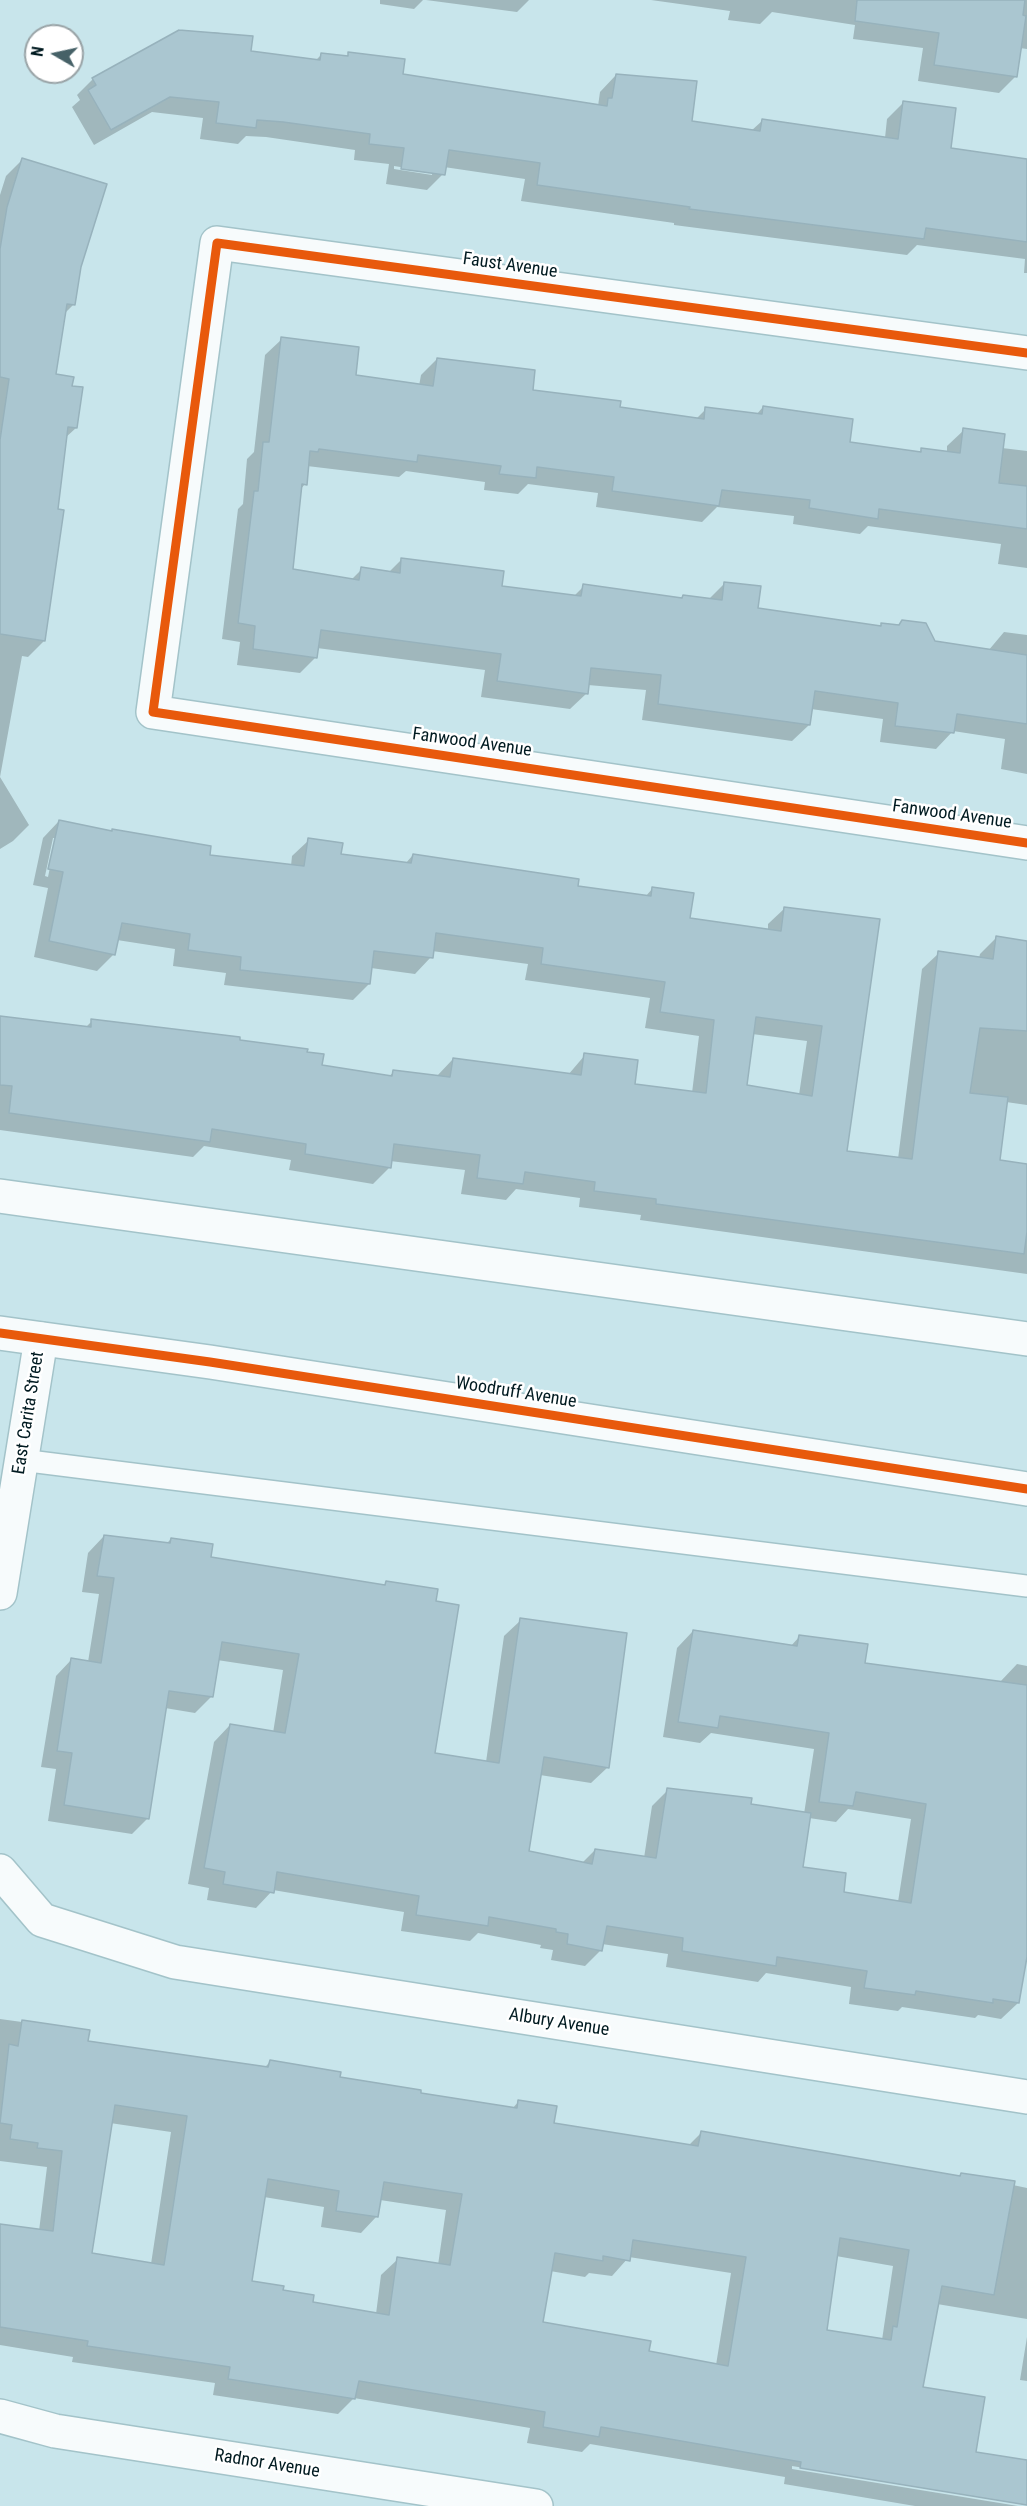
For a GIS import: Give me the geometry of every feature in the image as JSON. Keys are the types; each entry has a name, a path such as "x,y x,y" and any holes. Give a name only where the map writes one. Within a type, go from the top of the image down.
{"street":[{"name":"Faust Avenue","path":"185,471 217,243 1027,353"},
{"name":"Fanwood Avenue","path":"185,471 153,712 1027,843"},
{"path":"0,1196 1027,1339"},
{"name":"Woodruff Avenue","path":"0,1333 210,1362 1027,1490"},
{"name":"East Carita Street","path":"0,1593 41,1339"},
{"name":"Albury Avenue","path":"0,1871 42,1920 175,1962 1027,2097"},
{"name":"Radnor Avenue","path":"0,2416 55,2431 536,2506"}],"lane":[{"path":"21,1460 1027,1586"}],"building":[{"path":"857,0 1025,0 1023,15 1026,16 1017,77 934,65 939,33 855,21"},
{"path":"179,30 253,36 251,51 320,60 321,53 348,56 348,52 405,59 403,74 607,106 608,98 612,98 616,74 697,81 692,121 760,131 762,119 898,139 903,101 956,108 951,148 1027,159 1027,242 926,228 924,239 689,209 690,207 537,185 540,163 449,150 445,175 401,169 404,148 369,144 370,134 257,120 256,128 216,123 219,102 170,97 111,130 88,90 96,85 92,78"},
{"path":"22,158 107,184 81,267 75,305 67,304 56,374 74,377 72,386 83,387 77,428 68,427 58,509 64,510 45,641 0,634 0,440 9,379 0,377 0,249 7,207"},
{"path":"281,337 359,347 356,375 433,386 437,358 535,370 533,390 621,401 620,407 704,419 705,407 762,414 763,406 853,419 850,442 921,452 921,448 960,453 963,428 1005,434 999,483 1027,486 1027,529 879,509 878,519 809,508 810,500 722,490 719,506 612,491 614,477 537,467 536,478 499,474 501,466 418,455 417,462 319,449 318,452 310,451 307,485 302,484 293,569 359,580 361,567 400,573 401,558 504,571 502,586 581,596 583,584 682,598 683,595 722,600 724,582 761,586 758,608 881,626 881,623 899,625 902,620 926,623 935,641 1027,655 1027,724 957,714 954,733 895,726 898,703 815,691 810,725 658,704 661,675 591,668 588,694 497,681 501,654 321,630 317,658 253,649 255,626 238,623 254,491 258,491 263,442 269,442"},
{"path":"59,820 112,831 112,829 211,846 210,855 304,866 308,838 343,843 341,854 411,863 413,854 579,879 578,886 651,896 652,887 694,893 690,918 781,931 784,907 880,919 847,1151 912,1159 938,951 993,959 996,936 1027,941 1027,1031 980,1028 970,1093 1008,1097 1000,1160 1027,1164 1027,1232 1024,1254 656,1204 656,1199 594,1191 595,1182 525,1172 523,1184 477,1178 480,1155 394,1144 391,1168 305,1154 306,1144 212,1129 210,1142 9,1113 12,1086 0,1085 0,1016 91,1027 91,1019 240,1037 240,1040 308,1049 307,1052 324,1054 322,1065 392,1076 393,1070 450,1077 453,1058 581,1075 584,1053 638,1060 635,1084 706,1093 714,1020 660,1012 665,982 541,964 543,948 436,933 433,958 374,951 370,984 240,970 241,957 188,950 190,934 122,923 115,955 49,941 63,872 48,869","holes":["756,1017 822,1026 812,1096 747,1085"]},
{"path":"104,1535 170,1543 171,1538 213,1544 211,1557 385,1585 386,1581 438,1589 436,1601 459,1605 435,1753 499,1763 520,1618 627,1633 609,1768 544,1757 529,1851 592,1864 595,1849 656,1858 667,1788 752,1798 751,1804 811,1813 803,1867 846,1873 844,1892 911,1903 926,1804 856,1792 853,1806 819,1802 829,1733 720,1716 718,1728 678,1722 693,1630 797,1646 799,1635 868,1644 865,1663 1027,1685 1027,1957 1019,2003 993,1999 993,2003 916,1991 915,1995 864,1988 867,1971 777,1957 776,1966 682,1951 683,1938 607,1926 602,1951 567,1944 568,1934 556,1932 556,1929 489,1917 488,1926 416,1915 419,1896 277,1872 274,1893 223,1884 225,1872 204,1868 230,1724 285,1733 299,1654 222,1642 213,1697 169,1691 149,1819 64,1805 72,1753 57,1751 71,1658 101,1663 114,1578 97,1576"},
{"path":"22,2020 90,2030 88,2041 268,2067 270,2060 341,2072 340,2077 421,2090 421,2093 517,2108 518,2100 557,2106 554,2123 698,2146 701,2131 960,2176 961,2173 1015,2181 994,2295 942,2286 923,2387 985,2397 976,2452 1027,2460 1027,2505 800,2468 801,2462 601,2427 599,2437 543,2427 545,2412 359,2381 355,2399 228,2379 230,2367 87,2346 88,2341 0,2327 0,2224 53,2231 62,2151 37,2148 38,2143 10,2139 12,2125 0,2123 9,2044 18,2046","holes":["115,2105 187,2116 164,2265 92,2253","268,2179 339,2191 336,2211 378,2217 384,2182 462,2194 450,2265 397,2257 389,2315 313,2302 314,2295 283,2290 284,2286 252,2281","840,2238 909,2250 897,2327 893,2326 891,2340 827,2330","633,2240 746,2257 728,2366 649,2351 651,2341 543,2322 555,2253 603,2261 603,2256 630,2261"]}],"cycle path":[{"path":"1027,353 217,243 153,712 1027,843"},
{"path":"0,1333 210,1362 1027,1489"}]}
